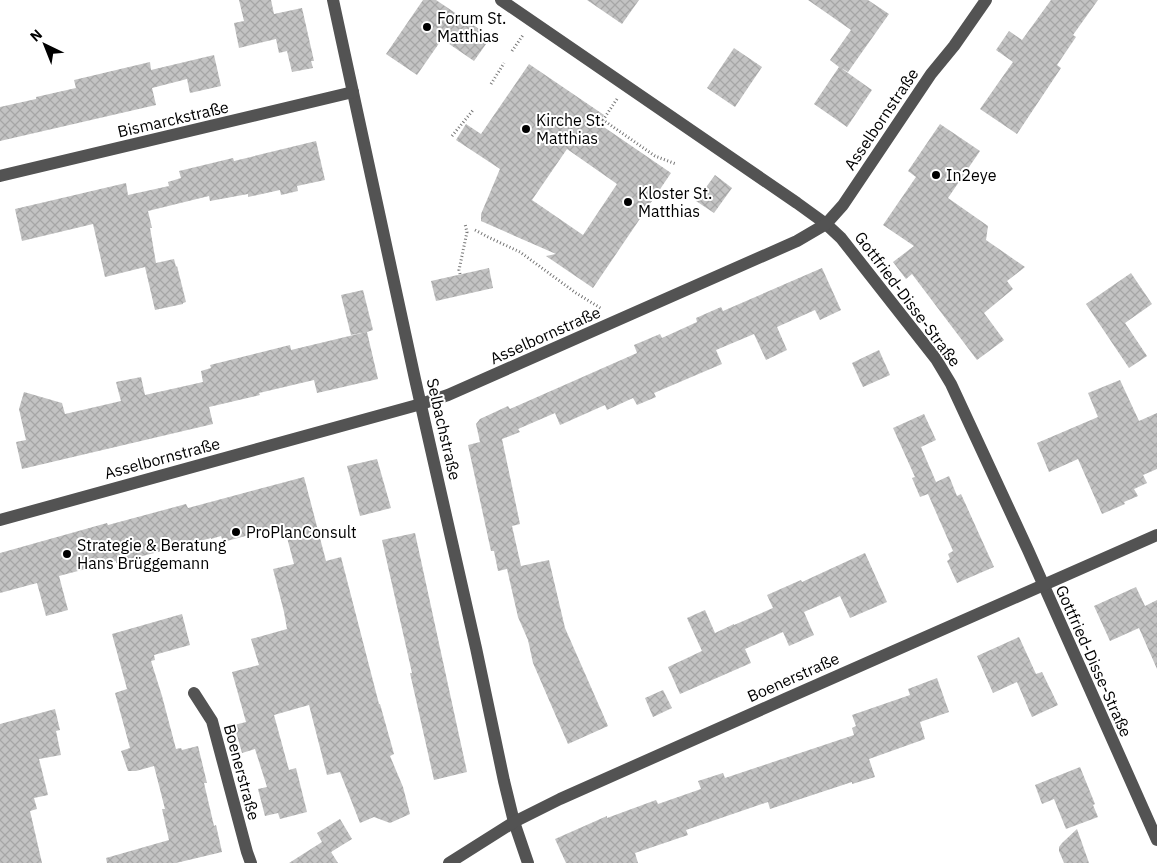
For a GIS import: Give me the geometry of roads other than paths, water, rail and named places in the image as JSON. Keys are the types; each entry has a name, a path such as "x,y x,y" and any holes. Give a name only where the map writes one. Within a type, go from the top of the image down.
{"street":[{"name":"Selbachstraße","path":"333,0 514,822 528,863"},
{"name":"Gottfried-Disse-Straße","path":"501,0 797,203 826,224 841,238 936,360 952,384 1157,840"},
{"name":"Asselbornstraße","path":"0,520 422,404 448,395 797,241 826,224 843,205 931,74 954,46 986,0"},
{"name":"Bismarckstraße","path":"0,176 353,92"},
{"name":"Boenerstraße","path":"449,863 514,822 560,799 1157,535"},
{"name":"Boenerstraße","path":"194,694 212,721 251,863"}],"place":[{"name":"Forum St. Matthias","path":"427,27"},
{"name":"Kirche St. Matthias","path":"526,129"},
{"name":"In2eye","path":"936,175"},
{"name":"Kloster St. Matthias","path":"628,202"},
{"name":"ProPlanConsult","path":"236,532"},
{"name":"Strategie & Beratung Hans Brüggemann","path":"67,554"}]}
